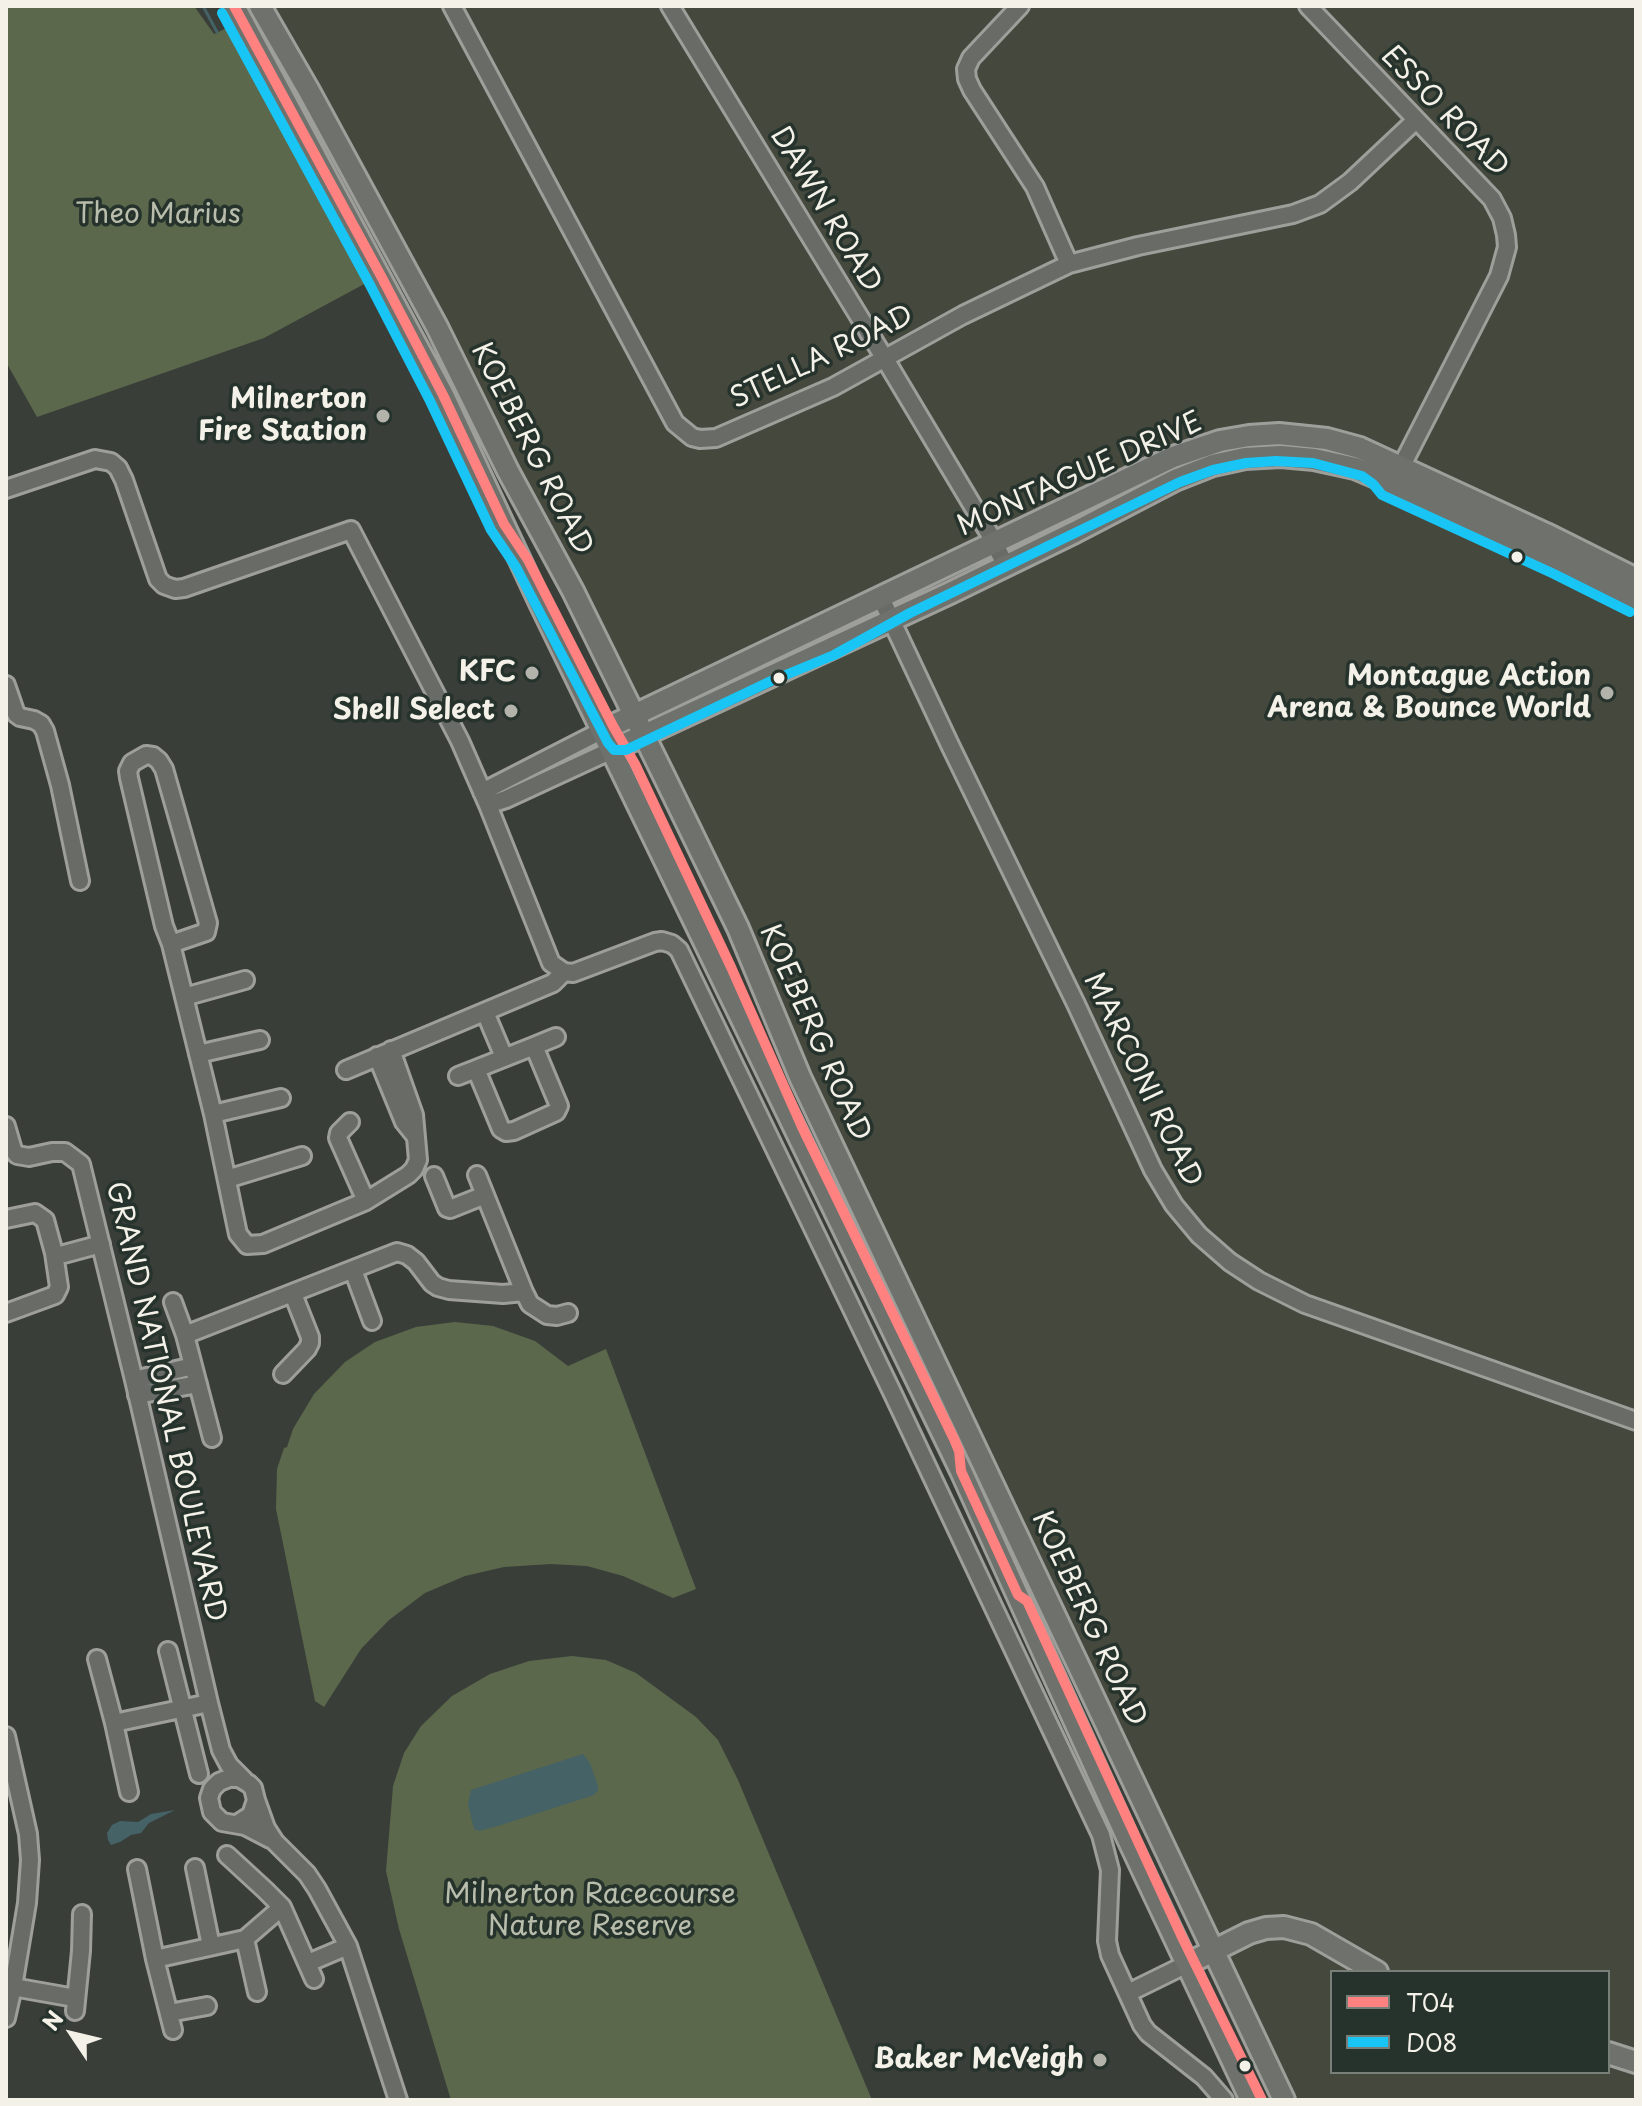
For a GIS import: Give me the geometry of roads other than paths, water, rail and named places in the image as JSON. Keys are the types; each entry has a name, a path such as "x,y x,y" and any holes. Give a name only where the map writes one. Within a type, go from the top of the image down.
{"main road":[{"name":"KOEBERG ROAD","path":"234,6 443,395 540,603 961,1471 1128,1839 1251,2100"},
{"name":"KOEBERG ROAD","path":"260,6 437,327 508,471 573,591 738,928 800,1077 1284,2100"},
{"name":"MONTAGUE DRIVE","path":"603,730 1173,457 1220,441 1249,436 1279,434 1327,439 1360,448 1397,475 1636,600"},
{"name":"MONTAGUE DRIVE","path":"612,750 892,621 1175,480 1234,460 1281,456 1314,459 1397,475 1605,562 1636,579"},
{"path":"1187,1964 1259,1930 1289,1928 1317,1936 1374,1970"},
{"path":"1610,2054 1636,2062"}],"street":[{"name":"STELLA ROAD","path":"452,6 675,423 692,437 716,438 833,387 973,310 1069,264 1153,242 1308,209 1350,182 1416,120"},
{"name":"DAWN ROAD","path":"670,6 885,359 1006,566"},
{"path":"1020,6 971,58 966,69 967,79 1035,187 1069,264"},
{"name":"ESSO ROAD","path":"1308,6 1492,199 1502,218 1507,247 1499,276 1397,475"},
{"path":"6,489 89,461 105,459 114,463 120,471 156,574 161,583 172,589 190,586 351,530 452,724 551,963 564,972 573,973 662,941 672,944 683,956 1101,1835 1110,1870 1107,1941 1110,1955 1148,2033 1204,2077 1224,2100"},
{"name":"MARCONI ROAD","path":"881,598 1153,1170 1174,1205 1199,1235 1230,1262 1259,1281 1305,1304 1636,1421"},
{"path":"6,685 13,719 34,720 45,731 80,881"},
{"path":"485,798 603,730"},
{"path":"485,798 506,799 612,750"},
{"path":"171,944 206,932 208,923 164,769 153,756 146,755 132,763 129,778 213,1114 238,1234 247,1245 263,1244 366,1201 414,1169 418,1160 416,1137 404,1122 384,1053"},
{"path":"346,1070 553,983 564,972"},
{"path":"184,997 245,980"},
{"path":"485,1012 504,1057"},
{"path":"458,1076 556,1037"},
{"path":"198,1054 260,1040"},
{"path":"476,1069 501,1129 514,1131 556,1112 559,1106 534,1046"},
{"path":"213,1114 281,1098"},
{"path":"350,1122 338,1138 366,1201"},
{"name":"GRAND NATIONAL BOULEVARD","path":"6,1126 17,1155 29,1157 65,1152 81,1164 221,1750 229,1765 244,1780"},
{"path":"227,1179 302,1156"},
{"path":"477,1175 530,1304 547,1315 568,1313"},
{"path":"434,1176 447,1208 485,1195"},
{"path":"6,1219 35,1213 45,1220 59,1287 55,1295 6,1313"},
{"path":"64,1254 101,1244"},
{"path":"185,1335 397,1252 416,1262 438,1287 503,1294 524,1292"},
{"path":"353,1270 372,1321"},
{"path":"283,1374 310,1343 293,1294"},
{"path":"173,1302 185,1335 212,1438"},
{"path":"136,1388 193,1366"},
{"path":"136,1388 198,1384"},
{"path":"168,1651 199,1774"},
{"path":"97,1659 129,1792"},
{"path":"114,1723 209,1703"},
{"path":"6,1736 10,1766 28,1834 30,1860 27,1903 6,2018"},
{"name":"GRAND NATIONAL BOULEVARD","path":"212,1789 221,1750"},
{"path":"275,1842 253,1829 222,1822 212,1812 209,1798 212,1789 224,1779 234,1777 244,1780 253,1788 263,1823 275,1842 312,1882 347,1944 398,2100"},
{"path":"237,1824 251,1815 256,1800"},
{"path":"227,1855 282,1907 309,1967 347,1944"},
{"path":"195,1868 211,1946"},
{"path":"137,1869 173,2030"},
{"path":"155,1959 245,1939 282,1907"},
{"path":"13,1987 75,1997 82,1914"},
{"path":"245,1939 257,1992"},
{"path":"1128,1993 1187,1964"},
{"path":"169,2013 207,2006"}],"water":[{"path":"583,1754 590,1763 598,1786 594,1795 501,1825 479,1831 474,1829 468,1804 471,1790"},
{"path":"175,1810 149,1823 141,1833 111,1845 108,1840 107,1833 112,1825 120,1821 138,1822 151,1814"}],"waterway":[{"path":"203,6 217,32"}],"place":[{"name":"Milnerton Fire Station","path":"383,416"},
{"name":"KFC","path":"532,673"},
{"name":"Montague Action Arena & Bounce World","path":"1607,693"},
{"name":"Shell Select","path":"511,711"},
{"name":"Baker McVeigh","path":"1100,2060"}],"park label":[{"name":"Theo Marius","path":"158,215"},
{"name":"Milnerton Racecourse Nature Reserve","path":"590,1911"}]}
